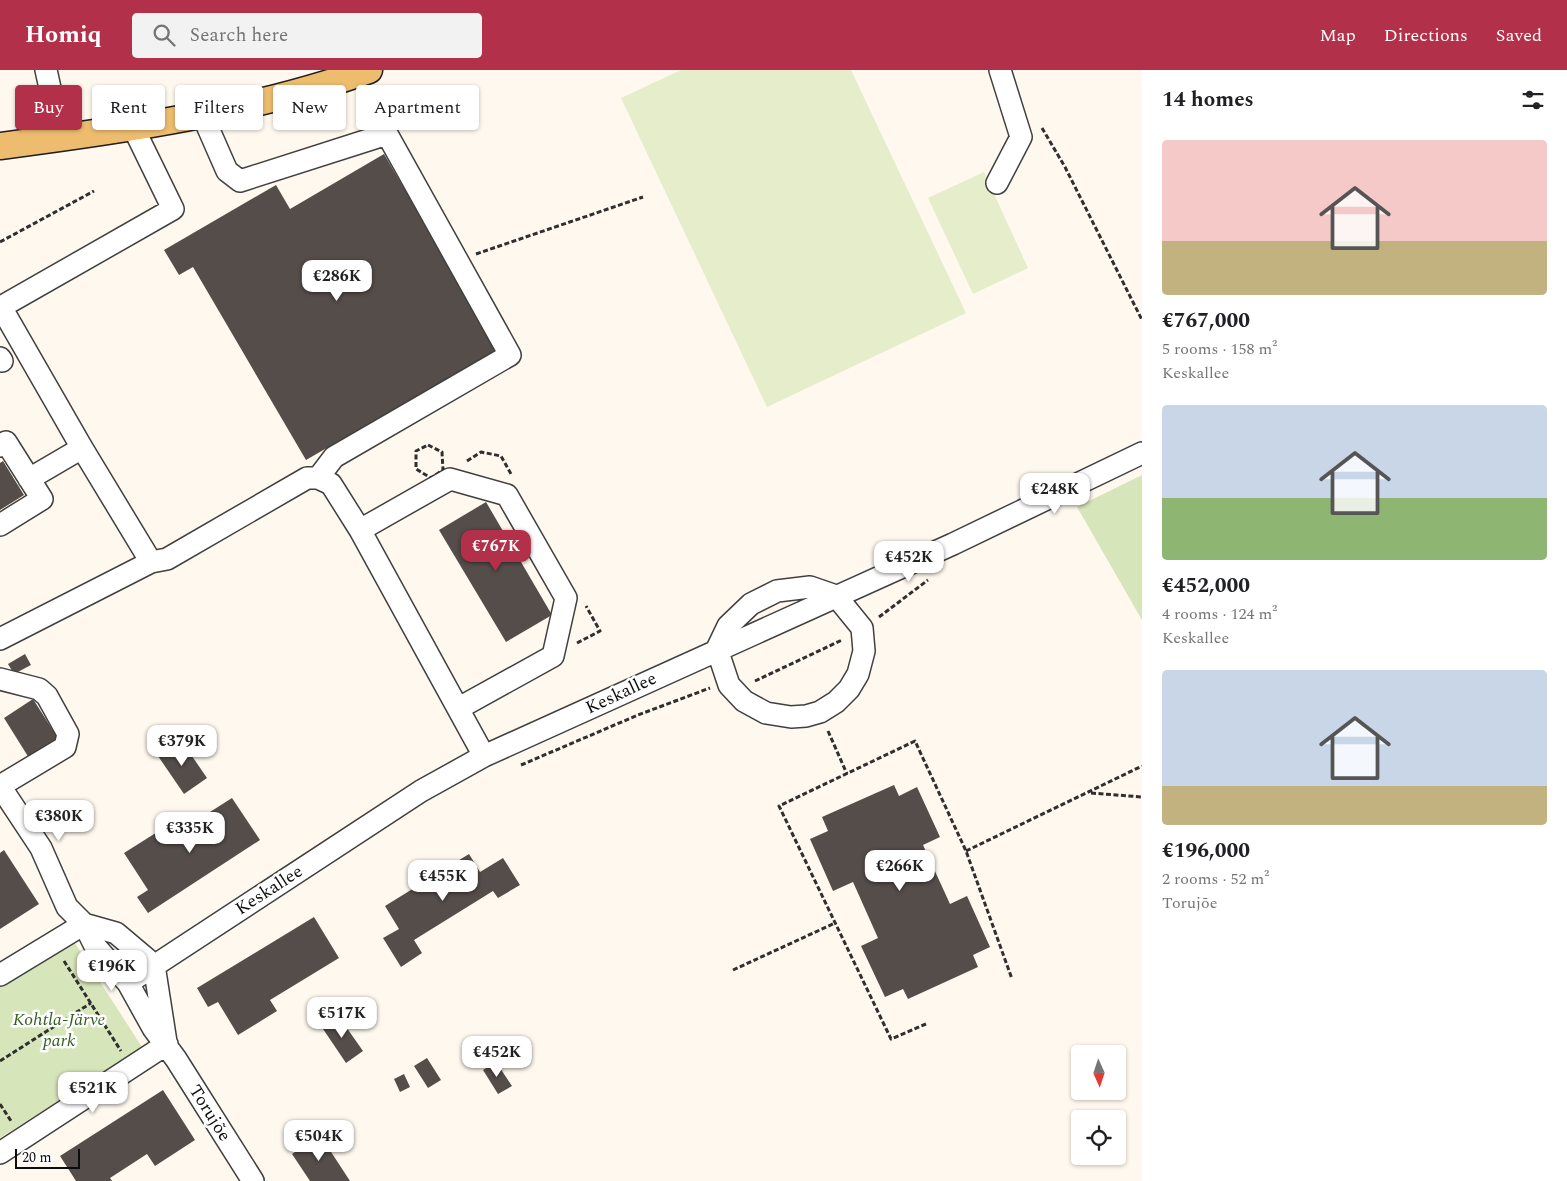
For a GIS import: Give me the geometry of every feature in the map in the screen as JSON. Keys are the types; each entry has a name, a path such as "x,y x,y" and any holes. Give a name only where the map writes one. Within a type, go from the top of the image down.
{"main road":[{"path":"263,102 369,70"},
{"path":"0,146 113,130"}],"street":[{"path":"46,70 61,138"},
{"path":"997,183 1021,137 1000,70"},
{"path":"134,130 173,209 0,307 82,448 152,562"},
{"path":"209,130 227,171 240,181 387,134 510,355 334,457 318,478"},
{"path":"0,446 6,442 42,499 0,525"},
{"path":"29,479 82,448"},
{"name":"Keskallee","path":"128,982 421,790 484,756 717,649 953,544 1142,453"},
{"path":"0,639 152,562 167,559 295,483 307,478 318,478 330,484 360,530 484,756"},
{"path":"360,530 450,478 507,495 566,598 553,656 459,708"},
{"path":"810,587 836,596 862,628 864,650 858,674 842,696 820,712 790,718 766,713 744,701 728,685 717,649 728,626 751,604 776,590 810,587"},
{"path":"0,679 39,689 47,696 68,734 65,747 0,786"},
{"name":"Torujõe","path":"0,786 41,848 67,907 84,924 95,946 128,982 153,1028 167,1044 253,1181"},
{"path":"0,974 84,924 116,933 154,965"},
{"name":"Torujõe","path":"154,965 167,1044"},
{"path":"0,1152 167,1044"}],"path":[{"path":"1041,125 1065,167 1142,320"},
{"path":"0,242 94,191"},
{"path":"475,254 643,197"},
{"path":"428,444 442,452 443,470 431,478 416,469 416,451 428,444"},
{"path":"520,766 638,715 715,686 753,682 841,641 932,578"},
{"path":"820,712 847,774"},
{"path":"926,1024 891,1039 779,806 915,741 966,851 1012,979"},
{"path":"966,851 1090,793 1142,766"},
{"path":"1090,793 1142,797"},
{"path":"733,970 835,923"},
{"path":"61,958 125,1058"},
{"path":"0,1061 91,1003"}],"green space":[{"path":"681,70 851,70 966,313 767,407 621,98"},
{"path":"984,172 1028,268 973,294 928,198"},
{"path":"1142,475 1142,620 1077,507"},
{"name":"Kohtla-Järve park","path":"73,940 142,1047 0,1138 0,986"}],"building":[{"path":"384,154 498,349 306,460 193,267 179,275 164,250 276,185 290,209"},
{"path":"3,461 24,495 0,510 0,463"},
{"path":"486,502 552,615 506,642 439,530"},
{"path":"25,654 31,665 14,674 8,664"},
{"path":"33,699 59,740 29,758 4,718"},
{"path":"181,740 207,778 184,794 158,756"},
{"path":"894,785 899,796 917,787 940,837 923,845 950,904 967,896 990,947 973,955 978,967 908,999 903,989 885,997 861,946 878,938 853,882 833,891 810,839 828,831 822,817"},
{"path":"232,798 260,840 148,913 137,897 148,890 124,853 162,829 172,843 213,817 210,812"},
{"path":"4,850 39,904 0,929 0,853"},
{"path":"469,854 480,872 503,858 520,885 498,898 493,891 414,940 422,953 401,967 383,938 399,929 385,906"},
{"path":"314,917 339,958 270,1000 277,1011 238,1035 218,1002 208,1007 197,988"},
{"path":"337,1014 363,1051 346,1063 321,1026"},
{"path":"427,1058 441,1080 428,1088 414,1066"},
{"path":"496,1062 512,1086 498,1094 483,1070"},
{"path":"404,1074 410,1087 400,1092 394,1079"},
{"path":"163,1090 195,1140 155,1166 147,1154 110,1178 112,1181 76,1181 60,1156"},
{"path":"320,1135 350,1181 310,1181 292,1154"}]}
